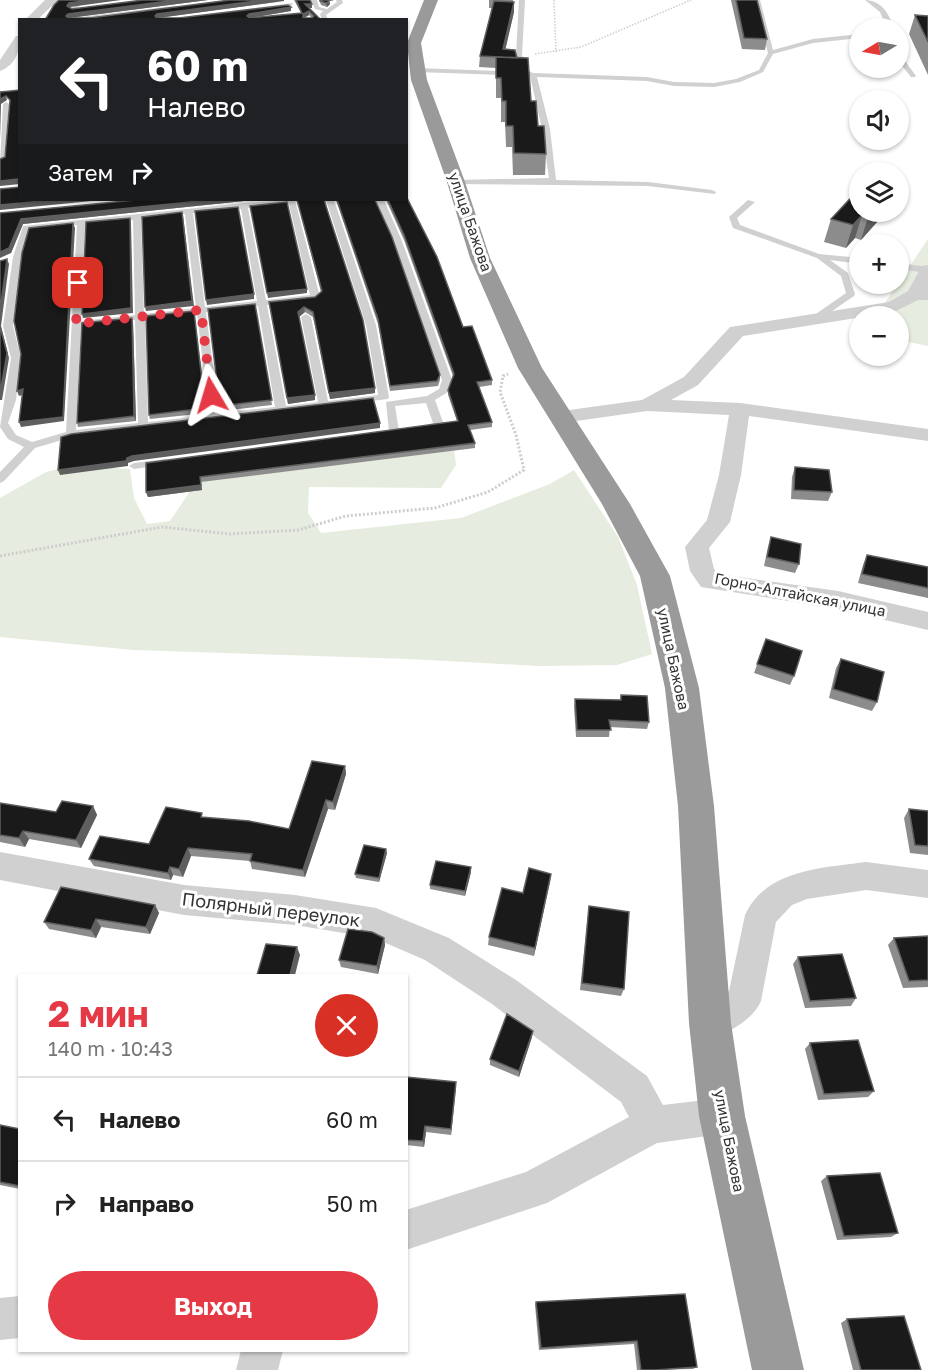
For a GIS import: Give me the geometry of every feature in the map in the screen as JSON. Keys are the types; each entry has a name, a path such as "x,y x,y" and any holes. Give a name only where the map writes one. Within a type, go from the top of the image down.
{"highway":[{"name":"улица Бажова","path":"431,0 414,44 417,70 480,258 530,368 616,504 654,576 682,688 696,806 710,1023 722,1116 778,1370"}],"street":[{"path":"32,18 52,0"},
{"path":"0,67 16,54"},
{"path":"647,405 691,381 737,331 894,307 922,295 928,270"},
{"path":"562,417 647,405 740,409 928,435"},
{"name":"Горно-Алтайская улица","path":"740,409 730,476 718,522 697,547 702,571 710,581 838,600 928,621"},
{"name":"Полярный переулок","path":"0,866 184,900 295,910 376,923 437,949 504,992 634,1089 653,1125"},
{"path":"710,1023 744,1001 761,915 781,894 807,885 866,876 928,884"},
{"path":"408,1229 533,1189 653,1125 722,1116"},
{"path":"0,1319 18,1317"},
{"path":"257,1370 262,1352"}],"lane":[{"path":"71,18 73,9 84,0"},
{"path":"314,0 317,8 328,11"},
{"path":"324,18 323,14 340,3 339,0"},
{"path":"522,0 519,56 522,70 533,75"},
{"path":"417,70 647,79 674,84 714,85 738,81 761,71 771,53 757,0"},
{"path":"868,0 875,3 887,18"},
{"path":"177,18 292,4"},
{"path":"86,18 184,6"},
{"path":"73,9 84,8"},
{"path":"771,53 813,41 849,37"},
{"path":"909,71 913,76"},
{"path":"533,75 553,179 549,182"},
{"path":"0,161 6,104"},
{"path":"456,182 648,184 712,192"},
{"path":"31,446 12,437 1,423 11,400 16,358 8,326 13,259 26,228 292,201 315,297 76,324"},
{"path":"330,201 371,325 387,400 406,429"},
{"path":"0,479 31,446 71,434 323,404 430,399 444,390 447,380 402,251 380,201"},
{"path":"751,202 733,217 736,226 818,256 849,260"},
{"path":"244,205 281,409"},
{"path":"189,211 214,417"},
{"path":"137,217 143,425"},
{"path":"71,434 81,222"},
{"path":"816,318 851,294 845,274 818,256"},
{"path":"909,267 928,270"},
{"path":"306,317 323,404"},
{"path":"383,432 439,425 430,399"},
{"path":"134,466 181,459"}],"path":[{"path":"554,0 556,52"},
{"path":"519,56 581,47 691,0"},
{"path":"0,556 162,527 230,534 298,530 346,516 435,508 488,492 524,470 516,435 500,392 503,376 530,368"}],"shaded area":[{"path":"928,239 928,346 909,342 909,306 883,306 891,294 909,294 909,267"},
{"path":"454,450 456,465 441,488 309,487 308,513 321,533 461,518 550,484 574,470 618,537 637,585 652,654 617,665 538,666 410,659 133,650 0,637 0,498 46,472 71,466 130,469 134,498 147,524 170,521 199,478"}],"building":[{"path":"59,0 91,0 69,3 67,6 72,9 143,0 177,0 68,14 66,16 68,18 46,18"},
{"path":"230,0 264,0 157,14 155,16 157,18 90,18"},
{"path":"296,0 310,0 312,4 305,4 319,18 312,18 314,16 309,11 303,14 303,18 250,18 302,13"},
{"path":"736,0 757,0 767,39 744,38"},
{"path":"494,1 514,2 503,49 515,50 517,58 480,56"},
{"path":"288,5 291,7 247,16 250,18 179,18"},
{"path":"915,15 928,16 928,42"},
{"path":"496,57 528,58 531,101 536,101 538,126 544,126 546,154 514,153 513,126 506,126 506,101 502,101 501,78 496,78"},
{"path":"18,90 18,179 0,181 0,159 5,157 10,100 6,96 0,99 0,92"},
{"path":"18,187 18,201 42,201 0,205 0,189"},
{"path":"408,200 437,257 463,327 472,326 492,380 477,382 492,422 468,425 475,443 200,477 201,485 146,492 146,463 458,421 448,390 454,374 404,235 388,201"},
{"path":"849,200 849,222 856,222 853,225 831,219"},
{"path":"126,201 200,201 21,219 9,248 0,252 0,213"},
{"path":"297,201 324,201 363,320 375,388 329,393 313,312 304,307 298,312 315,395 287,398 269,302 315,297 322,291"},
{"path":"337,201 375,201 392,237 440,375 437,381 390,386 378,319"},
{"path":"287,202 307,289 267,293 250,206"},
{"path":"238,207 254,294 206,300 195,211"},
{"path":"182,212 192,301 145,307 142,217"},
{"path":"130,218 131,308 82,314 86,222"},
{"path":"73,223 63,417 19,422 23,389 17,391 21,354 14,321 22,253 29,228"},
{"path":"7,259 0,312 0,261"},
{"path":"255,304 272,400 220,406 208,309"},
{"path":"194,311 205,408 149,415 146,316"},
{"path":"132,318 134,416 77,423 82,323"},
{"path":"0,326 7,353 0,394"},
{"path":"373,398 380,423 132,456 126,461 58,470 61,437 71,434"},
{"path":"795,467 829,470 832,492 794,490"},
{"path":"771,537 801,544 799,564 767,557"},
{"path":"867,555 928,567 928,588 862,574"},
{"path":"766,639 802,651 794,676 757,664"},
{"path":"841,659 884,672 877,702 833,689"},
{"path":"621,695 647,696 649,722 609,720 611,730 577,730 575,699 621,700"},
{"path":"312,761 345,766 333,802 326,800 303,870 250,861 252,854 188,848 179,869 170,867 168,873 89,859 100,836 149,844 166,807 202,813 201,817 249,821 289,829"},
{"path":"62,801 93,806 76,840 23,831 19,838 0,835 0,803 56,812"},
{"path":"909,809 928,811 928,846 915,845"},
{"path":"364,845 386,849 379,878 355,874"},
{"path":"436,861 471,867 465,891 430,885"},
{"path":"529,868 551,874 535,948 489,937 502,888 523,893"},
{"path":"61,887 155,905 146,927 96,919 91,930 44,922"},
{"path":"589,906 629,912 624,989 582,983"},
{"path":"348,929 372,932 384,938 377,966 339,960"},
{"path":"928,936 928,980 909,981 894,938"},
{"path":"266,944 297,947 290,974 257,974"},
{"path":"842,954 856,998 810,1001 798,957"},
{"path":"507,1014 533,1031 519,1071 490,1059"},
{"path":"858,1040 874,1091 824,1094 810,1043"},
{"path":"408,1077 456,1082 451,1129 425,1126 423,1141 408,1140"},
{"path":"0,1125 18,1129 18,1186 0,1182"},
{"path":"880,1173 898,1233 844,1236 827,1176"},
{"path":"685,1294 697,1367 641,1370 637,1341 541,1348 536,1302"},
{"path":"904,1316 921,1370 861,1370 847,1319"}],"route":[{"path":"78,283 76,324 201,310 211,395"}]}
